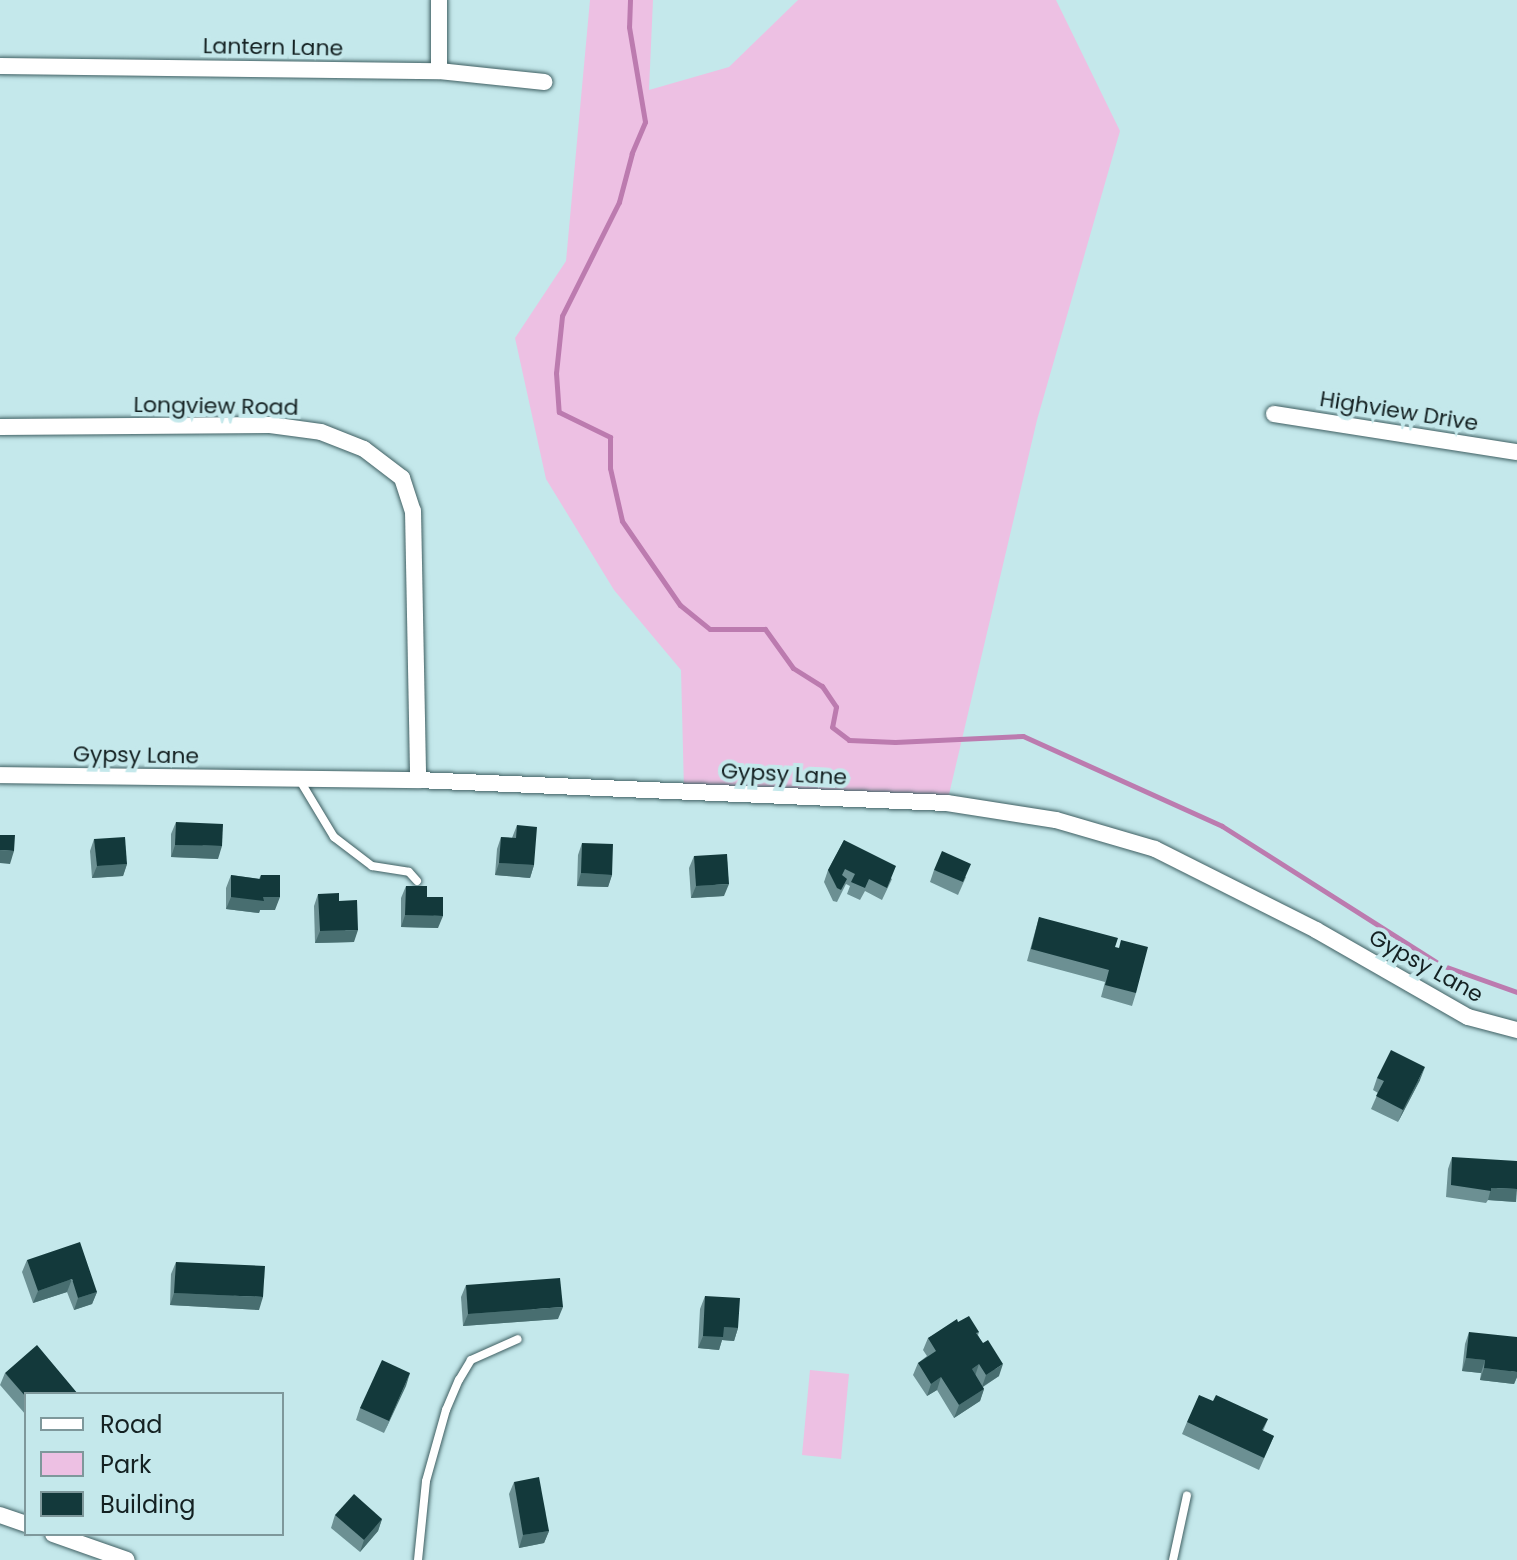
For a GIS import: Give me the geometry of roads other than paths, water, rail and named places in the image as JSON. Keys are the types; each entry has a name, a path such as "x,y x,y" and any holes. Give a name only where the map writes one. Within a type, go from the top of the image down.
{"street":[{"path":"439,0 439,71"},
{"name":"Lantern Lane","path":"0,66 439,71 544,82"},
{"name":"Highview Drive","path":"1274,414 1517,452"},
{"name":"Longview Road","path":"0,427 270,425 321,432 364,449 402,478 413,511 418,780"},
{"name":"Gypsy Lane","path":"0,775 418,780 947,803 1056,820 1155,849 1316,930 1468,1017 1517,1030"},
{"path":"0,1515 24,1523"},
{"path":"59,1536 127,1560"}],"lane":[{"path":"298,779 334,837 372,866 409,872 417,881"},
{"path":"418,1560 426,1481 446,1410 459,1380 471,1360 518,1339"},
{"path":"1173,1560 1187,1495"}],"waterway":[{"path":"630,0 629,27 645,122 632,153 619,202 562,316 556,373 559,412 610,437 610,468 622,521 680,605 710,629 765,629 793,668 822,686 836,707 832,727 849,740 895,742 1023,736 1222,826 1441,965 1517,992"}]}
